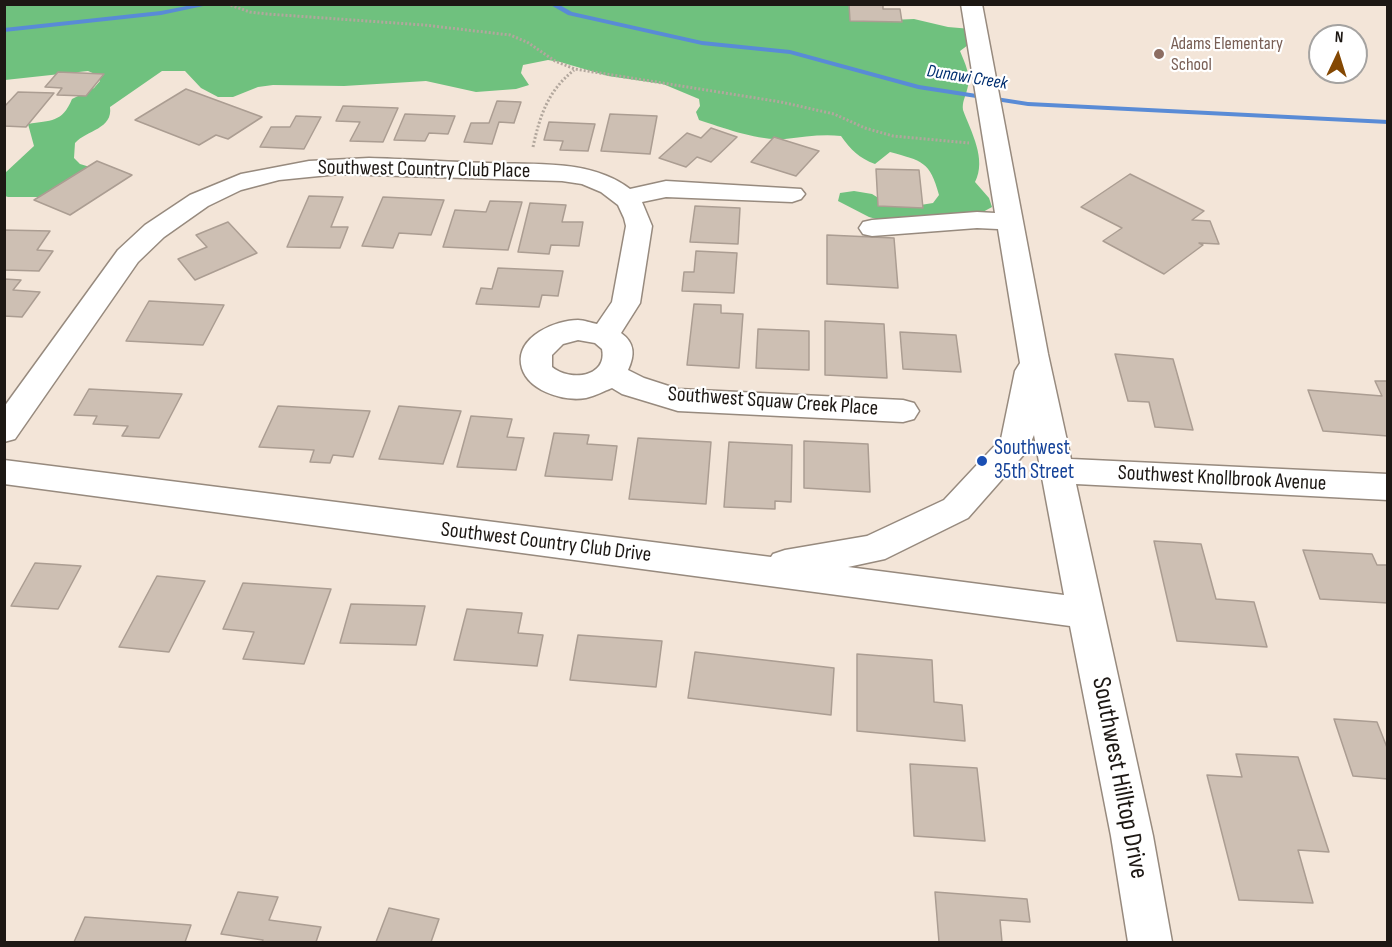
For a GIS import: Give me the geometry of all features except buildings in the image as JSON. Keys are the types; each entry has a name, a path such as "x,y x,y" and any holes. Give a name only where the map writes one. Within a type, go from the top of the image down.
{"street":[{"path":"971,4 1033,354 1087,613"},
{"name":"Southwest Country Club Place","path":"4,431 128,256 152,231 182,210 216,191 248,180 313,167 351,165 527,172 589,178 611,187 627,199"},
{"path":"604,335 626,303 639,226 637,215 627,199 645,192 666,189 792,194"},
{"path":"872,228 977,220 1009,222"},
{"path":"591,331 604,335 612,341 620,357 612,374 589,386 567,387 548,380 540,373 536,364 537,354 543,345 564,332 591,331"},
{"path":"752,569 873,549 956,509 1016,443 1033,354"},
{"name":"Southwest Squaw Creek Place","path":"612,374 633,386 678,400 903,411"},
{"name":"Southwest Knollbrook Avenue","path":"1057,471 1388,487"},
{"name":"Southwest Country Club Drive","path":"4,472 1087,613"},
{"name":"Southwest Hilltop Drive","path":"1087,613 1132,836 1150,942"}],"path":[{"path":"227,4 250,12 267,14 424,25 510,35 527,42 555,61 575,69 781,102 834,114 865,128 893,136 995,145"},
{"path":"527,172 547,96 560,80 575,69"}],"green space":[{"path":"4,5 856,5 868,21 914,19 948,27 971,29 972,42 960,51 969,80 963,110 979,155 975,182 989,198 992,207 981,213 887,222 869,217 838,201 840,193 854,191 872,194 893,207 933,203 939,195 928,169 917,161 890,152 875,164 856,153 841,136 775,139 730,130 699,120 696,112 700,106 699,99 663,84 608,76 548,60 523,65 521,73 529,85 516,89 476,92 426,81 344,86 273,85 258,87 233,97 218,97 201,88 185,71 162,71 110,107 110,114 103,125 75,143 74,158 80,164 103,171 41,197 8,197 5,196 5,173 34,146 28,124 55,119 64,112 72,99 94,88 100,81 97,75 88,71 5,80"}],"waterway":[{"name":"Dunawi Creek","path":"552,4 570,14 702,43 790,52 918,87 1028,104 1388,122"},
{"path":"4,30 161,13 205,5"}],"place":[{"name":"Adams Elementary School","path":"1159,54"},
{"name":"Southwest 35th Street","path":"982,461"}]}
